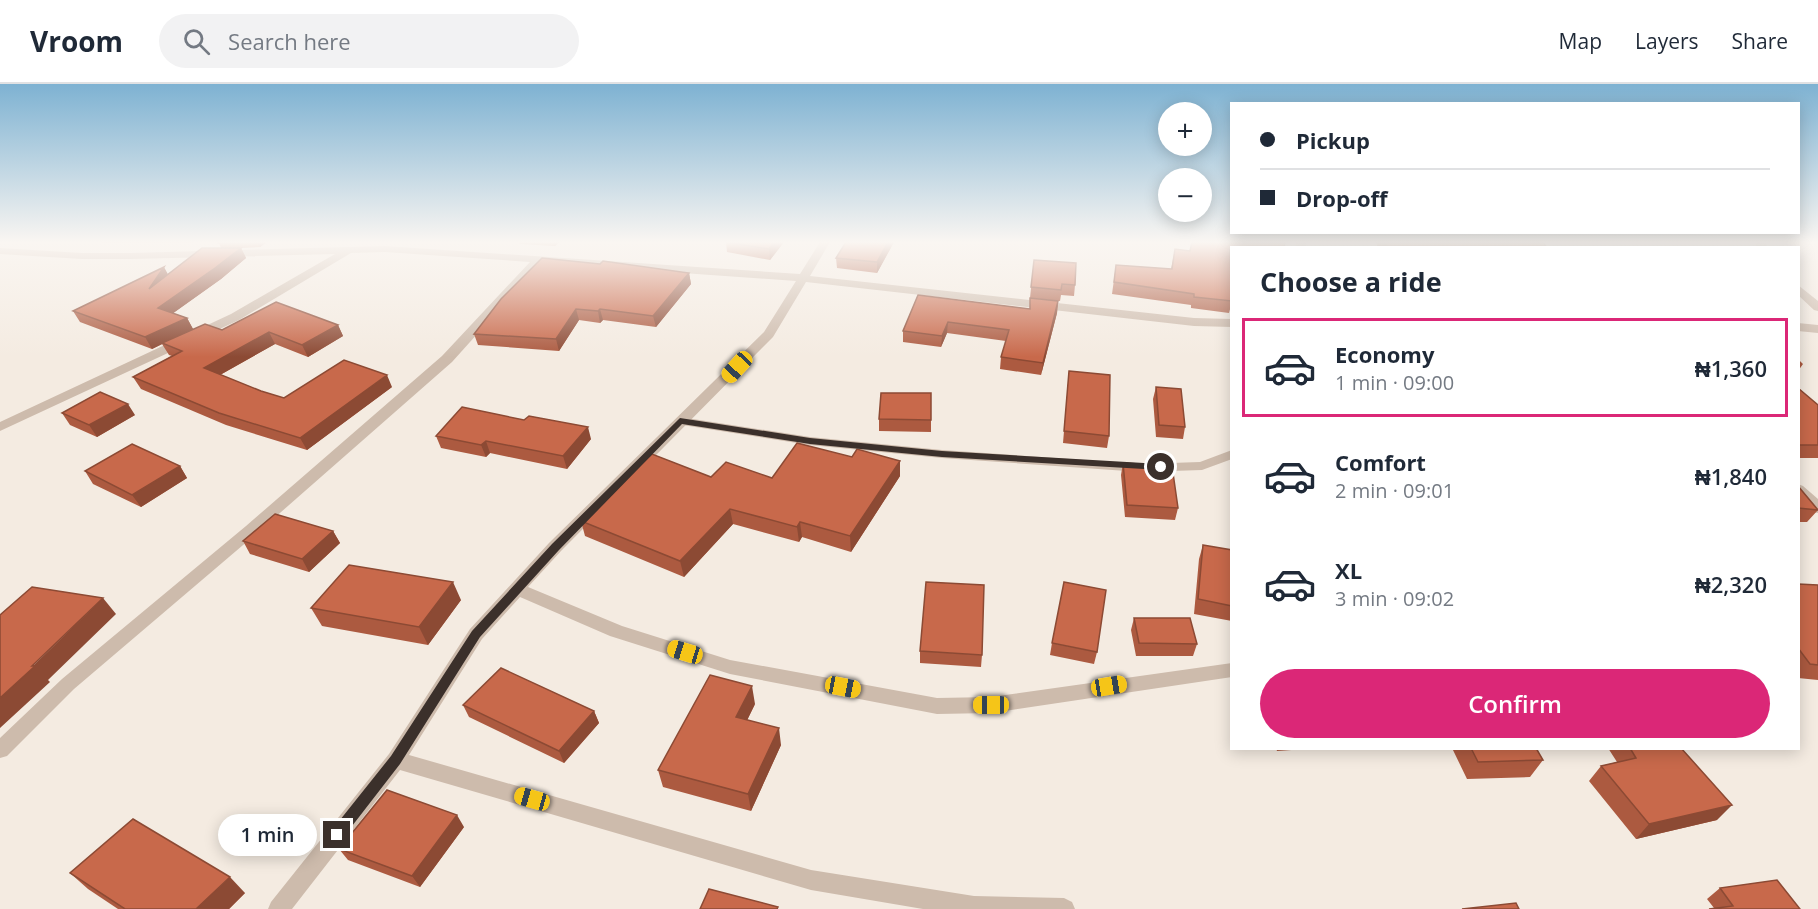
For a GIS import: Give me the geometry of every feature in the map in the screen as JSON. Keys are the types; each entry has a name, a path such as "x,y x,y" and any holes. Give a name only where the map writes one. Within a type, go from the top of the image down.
{"street":[{"path":"0,428 235,317 297,280"},
{"path":"0,750 68,684 251,530 447,359 519,280"},
{"path":"279,909 396,760 476,634 680,421 721,384 769,334 800,280"},
{"path":"823,280 1194,322 1230,323"},
{"path":"1800,290 1818,308"},
{"path":"1800,327 1818,329"},
{"path":"1800,491 1818,508"},
{"path":"517,589 616,631 730,667 937,706 991,705 1230,670"},
{"path":"396,760 811,880 974,907 1064,909"}],"lane":[{"path":"680,421 810,441 942,454 1141,468 1202,466 1230,455"}],"building":[{"path":"136,280 155,280 149,289 160,280 197,280 158,308 187,318 145,337 73,311"},
{"path":"520,280 683,280 653,316 600,309 598,311 576,309 556,339 474,334 501,299"},
{"path":"1032,280 1075,280 1075,285 1062,284 1061,290 1031,287"},
{"path":"1230,280 1230,301 1194,297 1194,294 1114,282"},
{"path":"918,295 1030,309 1030,298 1058,301 1043,363 1001,357 1009,330 948,322 942,336 903,331"},
{"path":"276,302 338,325 302,345 269,332 204,368 284,398 344,360 387,375 300,438 219,413 133,377 182,351 162,343 205,324 222,330"},
{"path":"1069,371 1110,375 1109,436 1064,431"},
{"path":"1156,387 1181,389 1185,427 1159,425"},
{"path":"1800,390 1818,405 1818,445 1800,445"},
{"path":"100,392 128,404 89,425 62,413"},
{"path":"881,393 931,393 931,420 879,419"},
{"path":"462,407 524,420 529,416 588,427 563,456 486,441 481,445 436,436"},
{"path":"797,443 852,457 857,449 900,461 850,536 800,522 797,527 730,509 680,561 581,521 652,454 711,477 726,462 772,478"},
{"path":"132,444 180,466 132,495 85,471"},
{"path":"1123,463 1172,466 1178,508 1127,505"},
{"path":"1800,488 1818,510 1800,508"},
{"path":"275,514 333,531 302,559 243,541"},
{"path":"1203,545 1230,550 1230,606 1198,599"},
{"path":"349,565 453,582 419,627 311,608"},
{"path":"926,582 984,585 982,655 920,651"},
{"path":"1064,582 1106,590 1097,652 1052,643"},
{"path":"1800,584 1818,585 1818,665 1810,664 1800,651"},
{"path":"32,587 103,598 0,698 0,615"},
{"path":"1134,618 1190,618 1197,644 1139,643"},
{"path":"501,668 594,711 559,751 463,705"},
{"path":"710,675 752,686 736,717 779,728 748,794 658,770"},
{"path":"1472,750 1537,750 1543,760 1478,762"},
{"path":"1631,750 1683,750 1732,805 1649,824 1601,766 1636,758"},
{"path":"387,790 457,815 412,876 339,849"},
{"path":"133,819 230,877 196,909 125,909 70,873"},
{"path":"1777,880 1800,909 1709,909 1733,906 1720,888"},
{"path":"709,889 778,907 777,909 700,909"},
{"path":"1516,903 1519,909 1462,909"}],"route":[{"path":"337,835 396,760 476,634 555,547 680,421 810,441 942,454 1141,468 1161,467"}]}
